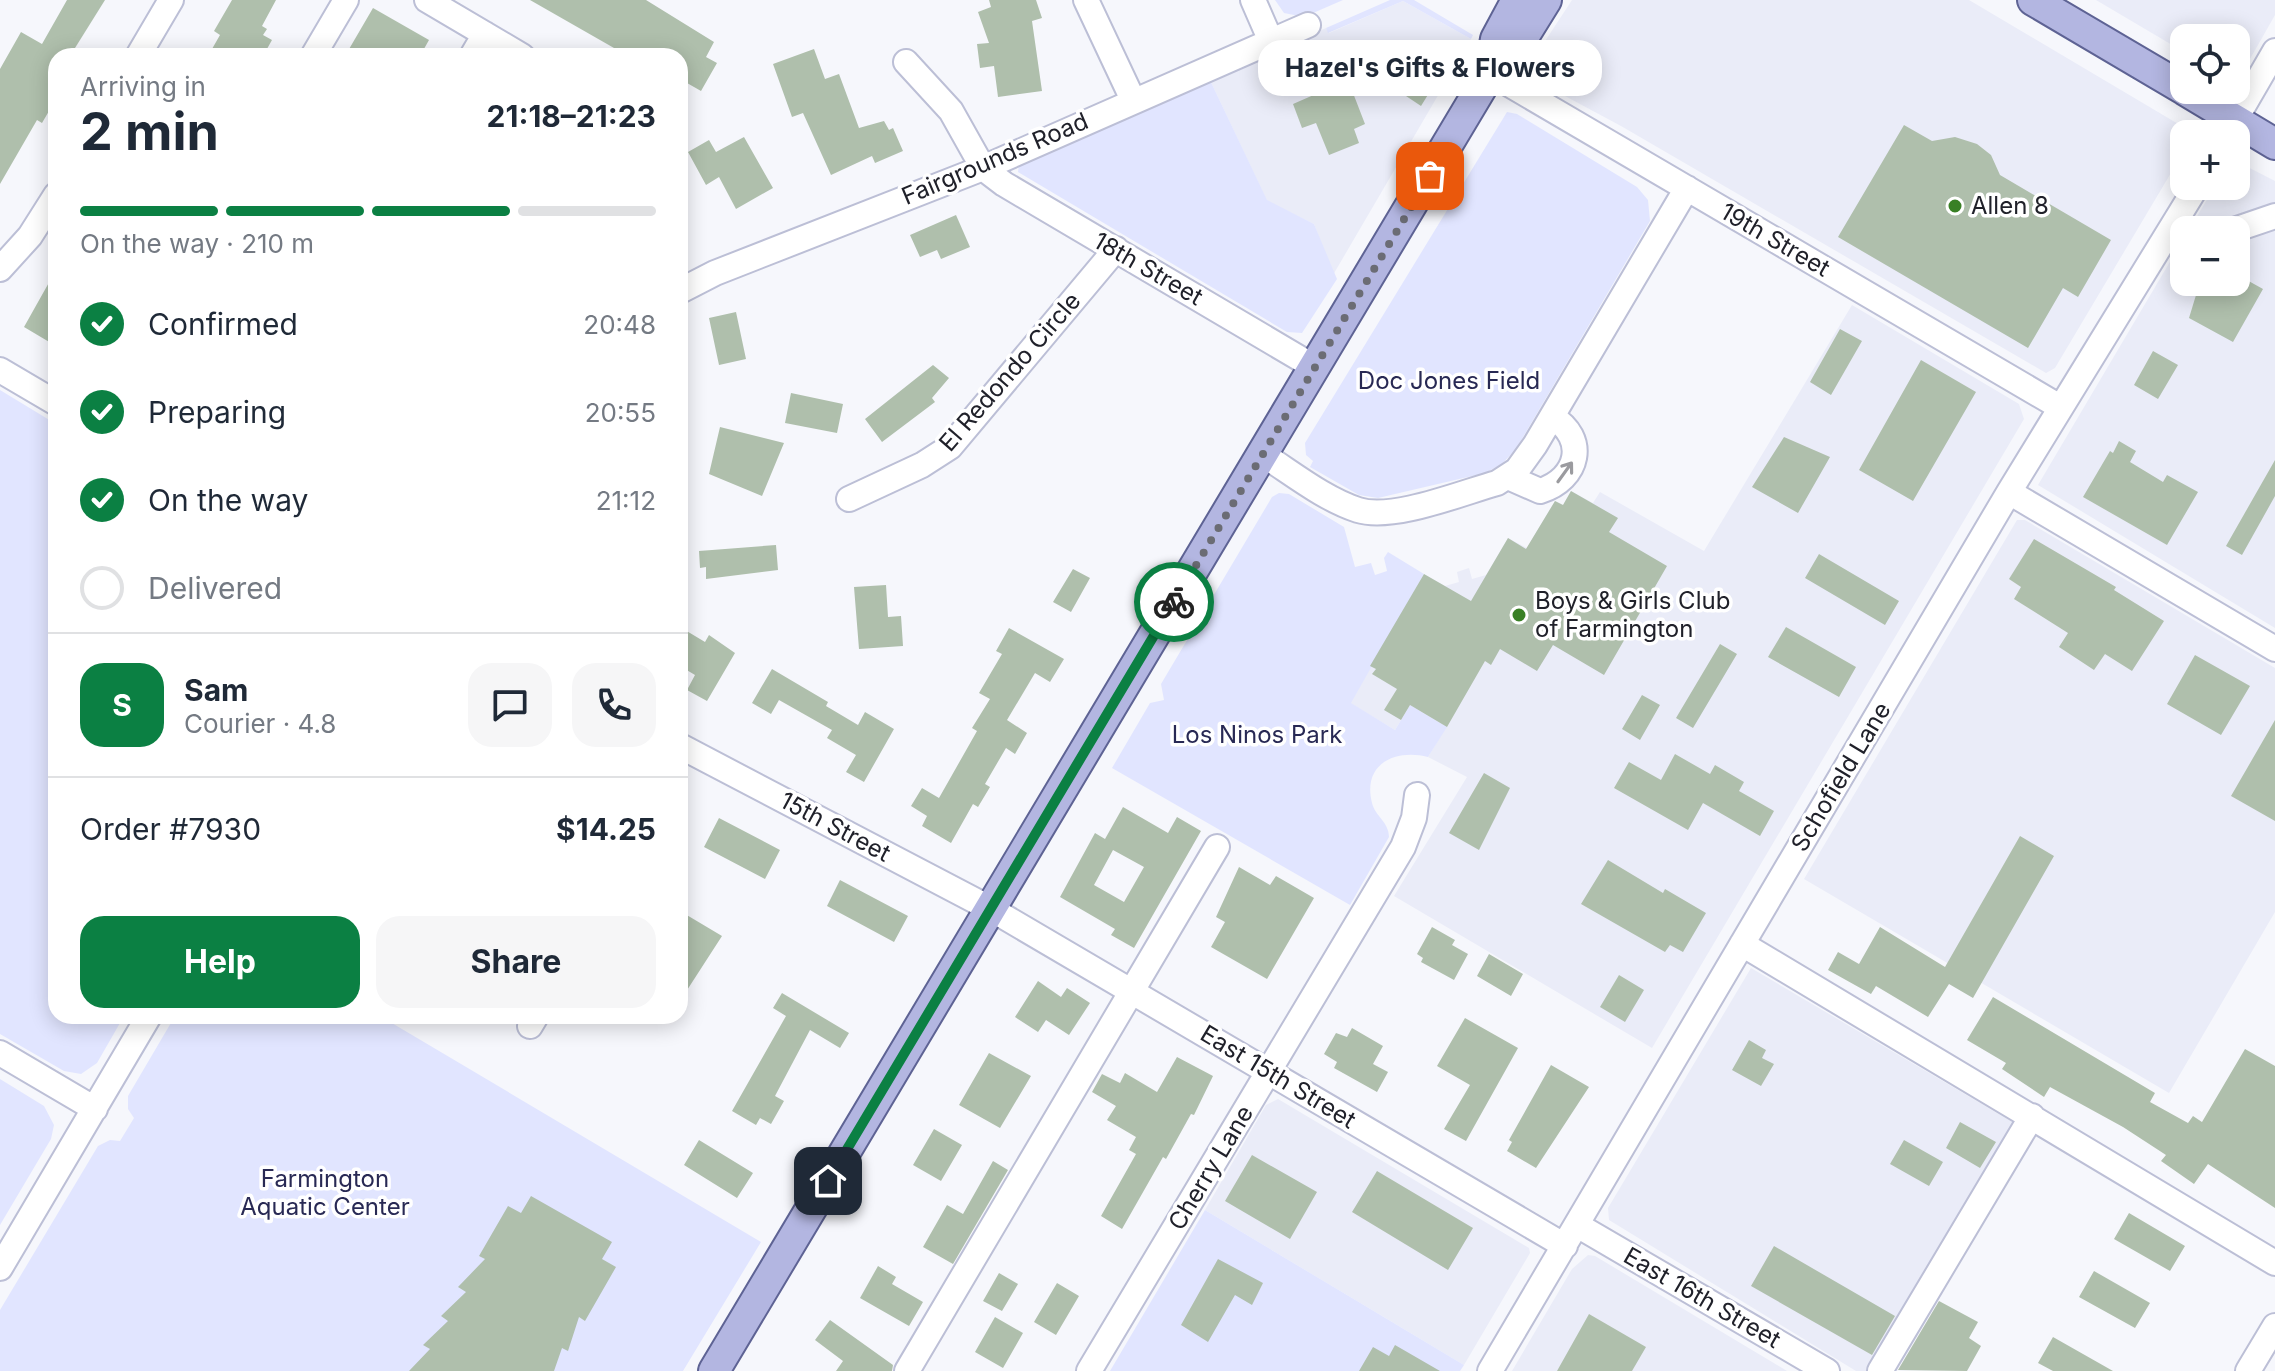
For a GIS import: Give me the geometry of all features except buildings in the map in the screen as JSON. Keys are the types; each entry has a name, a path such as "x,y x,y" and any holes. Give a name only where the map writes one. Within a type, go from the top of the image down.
{"main road":[{"path":"1490,73 1496,39 1517,0"},
{"path":"714,1371 1490,73 1515,50 1546,0"},
{"path":"2033,0 2170,82"},
{"path":"2202,104 2223,120"},
{"path":"2250,134 2275,144"}],"street":[{"path":"143,48 171,0"},
{"path":"318,48 346,0"},
{"path":"427,0 509,48"},
{"path":"1086,0 1133,100"},
{"path":"1253,0 1270,39"},
{"name":"Fairgrounds Road","path":"688,287 715,273 983,168 1270,39 1308,25"},
{"path":"477,48 485,34"},
{"path":"2236,120 2275,51"},
{"path":"906,62 951,111 983,168"},
{"name":"19th Street","path":"1490,73 2060,407"},
{"name":"18th Street","path":"983,168 1004,184 1316,368"},
{"path":"1262,454 1340,501 1368,512 1398,510 1508,477 1527,459 1687,188"},
{"path":"0,269 30,236 48,208"},
{"path":"2250,225 2275,216"},
{"name":"Schofield Lane","path":"1490,1371 2060,407 2170,248"},
{"name":"El Redondo Circle","path":"849,499 922,465 950,447 1116,249"},
{"path":"0,370 48,398"},
{"path":"1508,477 1540,491 1566,474 1574,460 1573,434 1552,417"},
{"path":"2009,492 2275,649"},
{"name":"15th Street","path":"688,759 991,909"},
{"name":"Cherry Lane","path":"1089,1371 1403,847 1414,818 1417,795"},
{"path":"907,1371 1217,847"},
{"name":"East 15th Street","path":"991,909 1269,1072 1571,1236"},
{"path":"1742,944 2275,1263"},
{"path":"0,1268 144,1024"},
{"path":"0,1053 95,1109"},
{"path":"1880,1371 2032,1116"},
{"name":"East 16th Street","path":"1571,1236 1827,1371"},
{"path":"2248,1371 2275,1326"}],"shaded area":[{"path":"1572,0 1969,0 2172,120 2170,175 2055,368 2046,373 1621,126 1537,81 1530,72 1532,61"},
{"path":"2096,0 2275,0 2275,15 2250,59 2250,24 2170,24 2170,44"},
{"path":"1403,1 1471,39 1333,275 1314,224 1267,201 1209,78 1326,28 1329,33"},
{"path":"2250,168 2275,181 2275,628 2038,485 2170,262 2170,296 2250,296 2250,216 2197,216 2207,200 2250,200"},
{"path":"1852,305 2019,404 2024,419 1652,1048 1394,896 1467,777 1428,757 1446,727 1410,705 1395,730 1350,703 1424,574 1445,586 1459,582 1457,572 1469,568 1472,579 1486,575 1508,538 1527,548 1555,501 1563,505 1571,491 1593,503 1600,492 1704,551"},
{"path":"2017,520 2025,520 2275,668 2275,912 2169,1093 1804,879"},
{"path":"1751,968 2014,1123 1866,1371 1856,1371 1609,1220 1608,1208"},
{"path":"1278,1099 1529,1248 1530,1253 1464,1365 1205,1210 1266,1105"},
{"path":"1588,1255 1595,1256 1787,1371 1512,1371 1572,1269"}],"green space":[{"path":"1275,0 1343,0 1304,17 1284,13"},
{"path":"1390,0 1414,0 1473,35 1471,39 1403,1 1328,33 1326,28"},
{"path":"1209,78 1267,200 1314,224 1337,279 1302,333 1287,332 1018,172 1019,164"},
{"name":"Doc Jones Field","path":"1507,112 1517,114 1637,187 1648,200 1650,221 1516,449 1502,464 1485,473 1378,498 1359,495 1310,467 1313,461 1306,455 1305,443"},
{"path":"0,390 48,419 48,1024 119,1024 97,1063 81,1074 64,1071 0,1034"},
{"name":"Los Ninos Park","path":"1279,493 1289,494 1344,527 1355,567 1371,563 1375,575 1387,571 1384,558 1388,552 1424,574 1351,703 1395,730 1410,705 1447,727 1428,757 1394,757 1384,762 1372,778 1372,803 1387,827 1389,837 1350,905 1112,768 1150,703 1164,700 1161,684 1272,497"},
{"name":"Farmington Aquatic Center","path":"170,1024 393,1024 761,1242 683,1371 0,1371 0,1310 98,1146 110,1140 120,1141 134,1118 128,1109 128,1096"},
{"path":"0,1079 44,1106 54,1125 51,1139 0,1225"},
{"path":"1205,1210 1464,1365 1460,1371 1110,1371"}],"way so far":[{"path":"1174,602 1430,176"}],"place":[{"name":"Hazel's Gifts & Flowers","path":"1430,176"},
{"name":"Allen 8","path":"1955,206"},
{"name":"Boys & Girls Club of Farmington","path":"1519,615"}],"route":[{"path":"828,1181 1174,602"}]}
